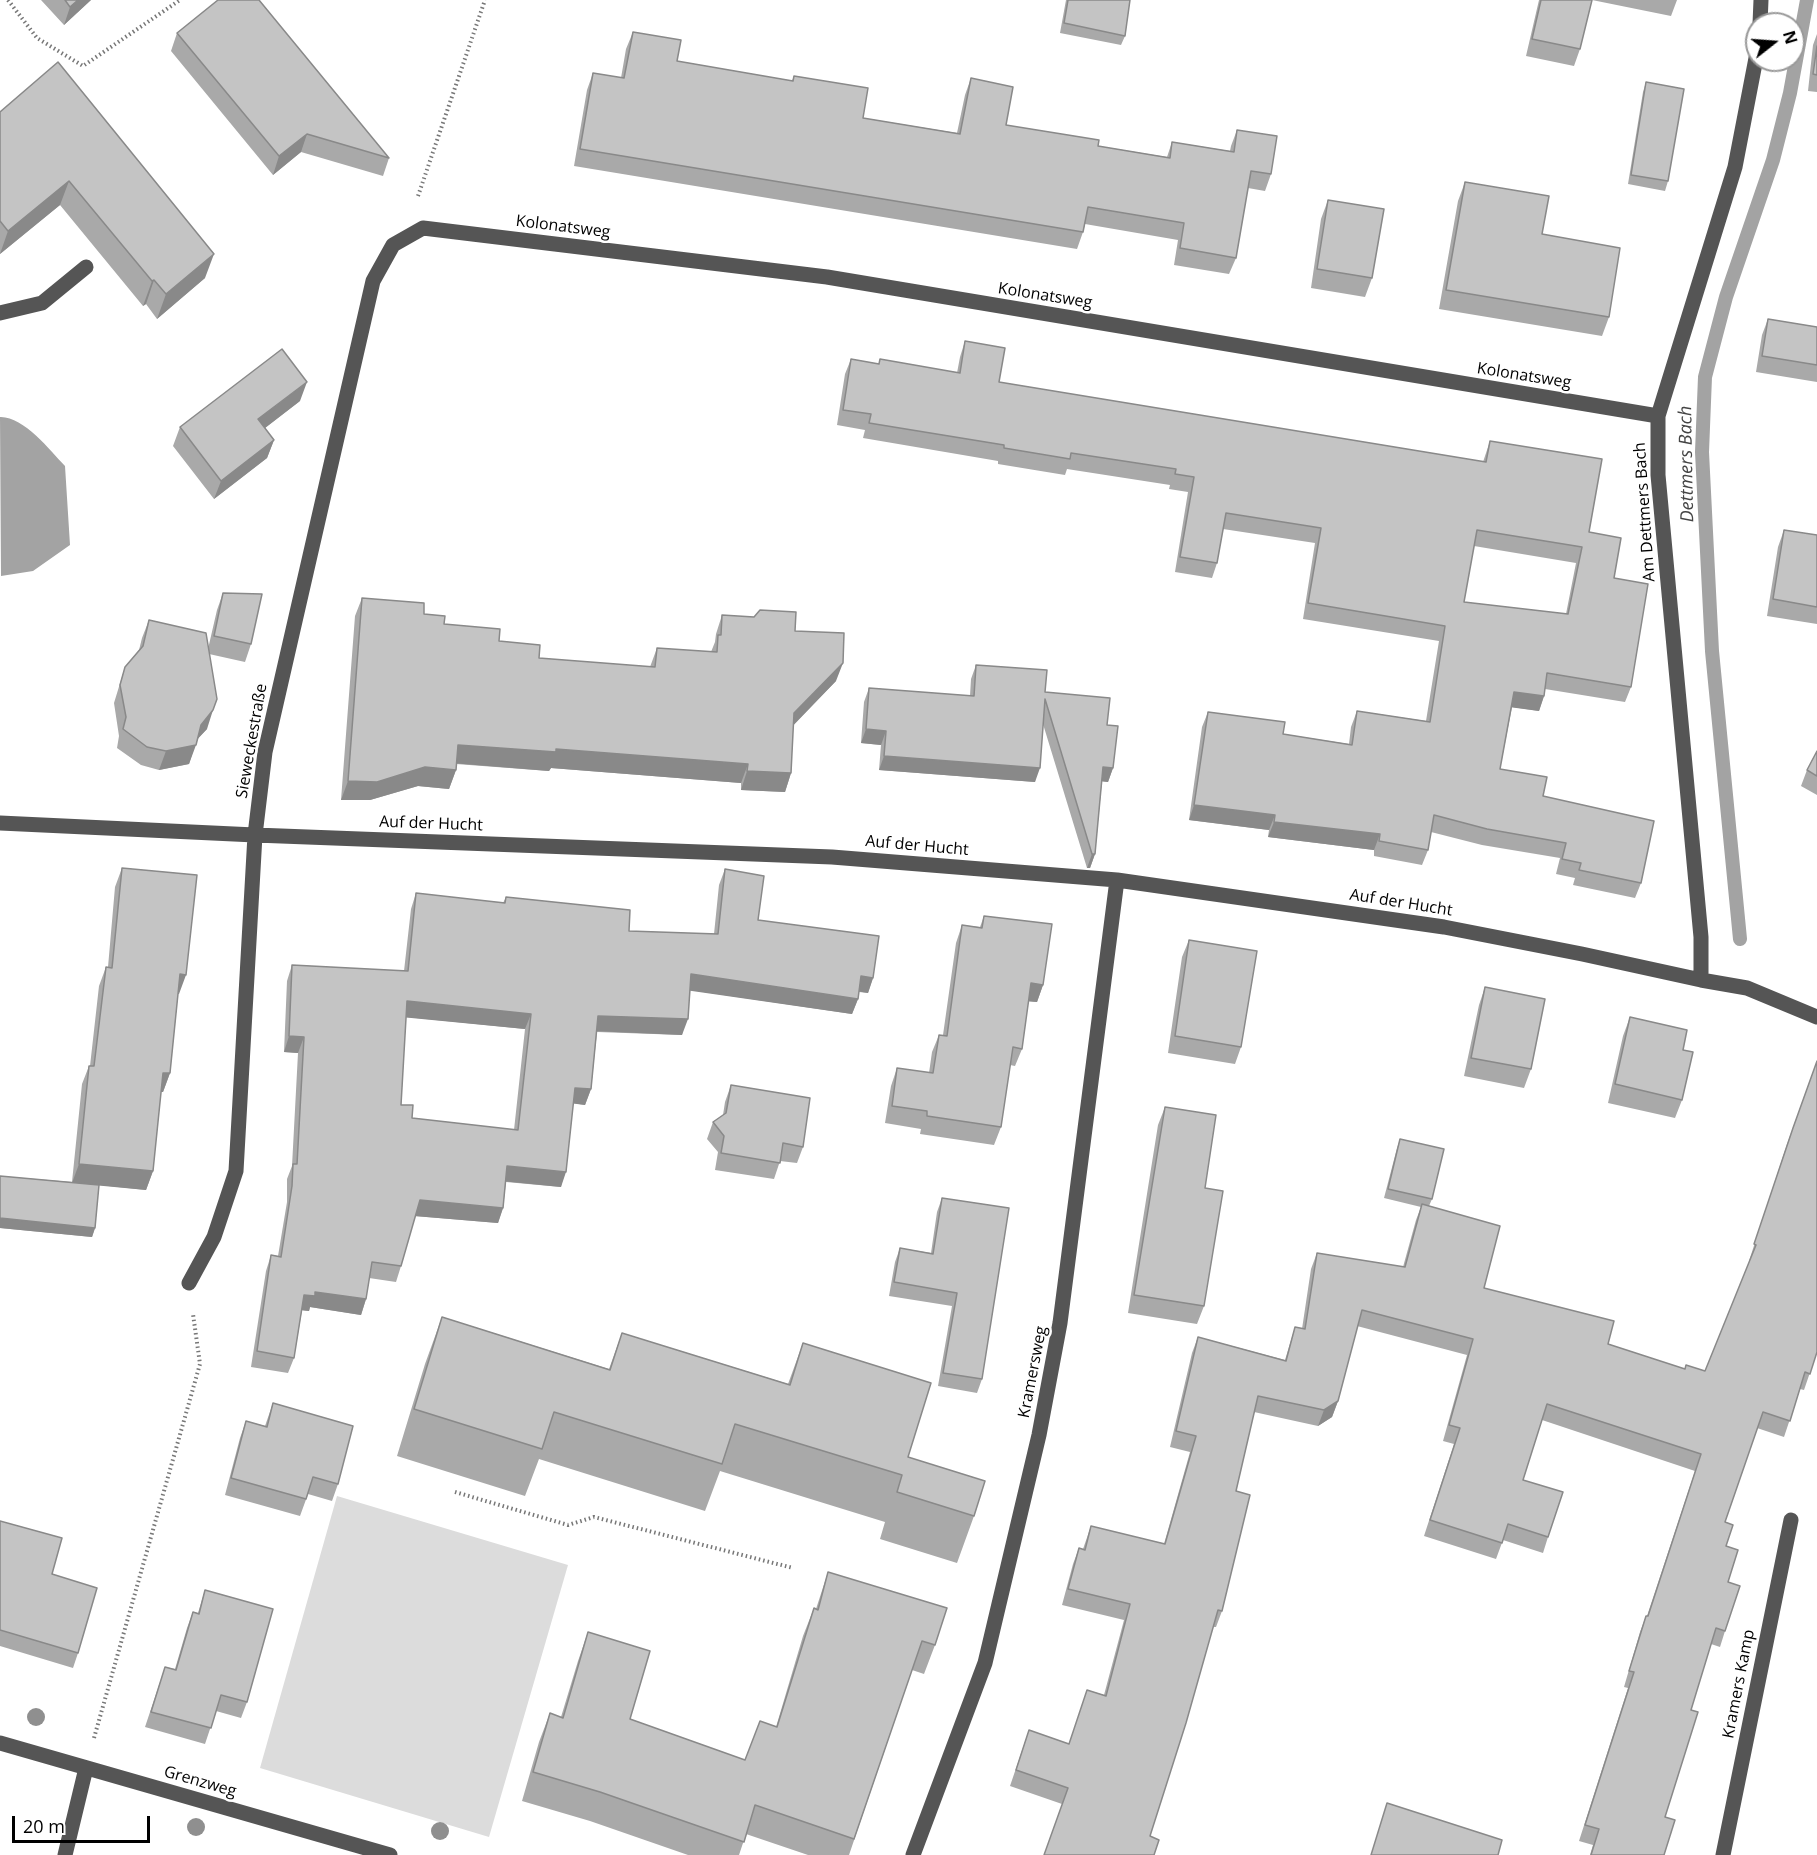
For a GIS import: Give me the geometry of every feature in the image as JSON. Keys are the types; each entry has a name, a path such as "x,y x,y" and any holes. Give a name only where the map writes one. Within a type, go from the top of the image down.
{"street":[{"name":"Am Dettmers Bach","path":"1701,980 1701,937 1658,475 1658,416 1734,167 1753,72"},
{"name":"Kolonatsweg","path":"423,228 827,278 1658,416"},
{"name":"Sieweckestraße","path":"189,1283 214,1237 236,1171 255,835 265,752 373,281 393,245 423,228"},
{"path":"0,313 42,303 86,267"},
{"name":"Auf der Hucht","path":"0,823 832,857 1117,880 1444,927 1582,954 1747,988 1817,1017"},
{"name":"Kramersweg","path":"913,1855 985,1663 1039,1435 1060,1323 1117,880"},
{"name":"Kramers Kamp","path":"1723,1855 1791,1520"},
{"name":"Grenzweg","path":"0,1743 390,1855"},
{"path":"65,1855 86,1768"}],"path":[{"path":"8,0 37,38 83,66 180,0"},
{"path":"423,228 415,206 485,0"},
{"path":"86,1768 200,1364 189,1283"},
{"path":"455,1492 568,1525 594,1517 794,1568"}],"shaded area":[{"path":"0,417 9,418 27,428 65,466 70,545 33,571 1,576"},
{"path":"337,1496 568,1565 489,1837 260,1768"}],"building":[{"path":"65,0 78,0 70,7"},
{"path":"218,0 259,0 389,158 307,134 279,156 177,33"},
{"path":"1068,0 1130,0 1125,36 1064,23"},
{"path":"1541,0 1592,0 1580,49 1532,39"},
{"path":"633,32 681,40 677,61 793,81 794,76 868,88 863,118 960,134 971,78 1013,87 1006,125 1099,140 1098,146 1170,158 1172,142 1234,152 1237,130 1277,136 1271,174 1251,171 1236,258 1180,248 1184,223 1088,207 1083,232 580,149 593,73 624,78"},
{"path":"1817,46 1817,75 1813,74"},
{"path":"58,62 214,254 166,294 154,280 152,281 69,181 8,231 0,221 0,112"},
{"path":"1646,82 1684,89 1668,181 1631,175"},
{"path":"1465,182 1549,196 1542,234 1620,248 1609,317 1446,290"},
{"path":"1328,200 1384,209 1372,278 1317,269"},
{"path":"1768,319 1817,327 1817,365 1762,356"},
{"path":"965,341 1005,348 999,382 1486,462 1490,441 1602,459 1589,532 1621,538 1614,578 1648,584 1631,687 1547,673 1544,696 1514,692 1500,769 1547,777 1543,796 1654,821 1641,883 1579,870 1581,863 1562,859 1566,843 1487,829 1434,815 1428,850 1379,841 1380,834 1274,822 1275,815 1194,805 1208,712 1285,722 1283,734 1352,745 1357,711 1430,722 1445,626 1308,603 1321,528 1226,513 1217,563 1180,557 1194,477 1175,474 1176,469 1071,453 1070,459 1004,448 1004,445 869,423 871,414 843,410 851,359 879,364 880,359 960,373","holes":["1477,530 1582,547 1568,614 1464,602"]},
{"path":"282,349 307,382 258,419 274,440 221,481 180,427"},
{"path":"1784,530 1817,535 1817,607 1773,599"},
{"path":"223,593 262,594 251,644 214,636"},
{"path":"362,598 424,603 424,614 445,616 444,624 500,629 499,641 540,645 539,658 655,667 657,648 717,652 722,615 754,617 760,610 796,612 795,631 844,633 843,663 794,713 791,773 747,771 748,764 556,749 556,752 458,745 456,770 425,767 377,782 348,781"},
{"path":"149,620 206,633 217,699 213,710 201,725 196,745 166,751 147,747 123,729 126,717 120,685 125,667 143,646"},
{"path":"976,665 1047,670 1045,692 1110,698 1107,725 1118,726 1113,768 1103,767 1095,854 1092,854 1045,699 1040,768 884,756 886,731 866,729 869,688 974,696"},
{"path":"1817,751 1817,776 1807,770"},
{"path":"122,868 197,875 186,975 180,974 170,1073 163,1073 153,1171 79,1164 89,1066 94,1066 106,967 112,968"},
{"path":"725,869 764,876 758,920 879,936 873,978 861,976 858,999 691,974 688,1019 598,1016 591,1089 575,1088 566,1172 507,1166 503,1208 420,1200 401,1266 372,1262 366,1299 315,1292 315,1296 304,1295 294,1358 257,1351 271,1255 281,1257 292,1186 293,1164 297,1164 304,1037 289,1036 292,965 408,971 416,893 505,903 506,897 630,910 629,931 718,934","holes":["407,1001 531,1014 518,1130 412,1118 413,1105 401,1105"]},
{"path":"984,916 1052,924 1043,985 1031,983 1022,1049 1013,1047 1001,1127 927,1116 927,1111 892,1106 897,1068 933,1073 939,1035 947,1036 962,925 982,928"},
{"path":"1189,940 1257,951 1241,1047 1175,1036"},
{"path":"1485,987 1545,999 1531,1069 1471,1058"},
{"path":"1630,1017 1687,1030 1683,1050 1693,1052 1682,1100 1615,1084"},
{"path":"1817,1061 1817,1352 1810,1374 1805,1372 1790,1421 1763,1412 1725,1522 1733,1525 1726,1546 1738,1550 1728,1582 1740,1586 1725,1631 1716,1628 1691,1710 1698,1712 1665,1817 1675,1820 1664,1855 1591,1855 1599,1829 1585,1825 1634,1672 1629,1671 1646,1616 1648,1616 1701,1454 1547,1404 1523,1480 1563,1492 1548,1537 1508,1524 1502,1543 1430,1520 1460,1428 1449,1425 1473,1339 1362,1310 1338,1401 1324,1410 1258,1396 1236,1491 1250,1495 1222,1611 1218,1610 1186,1723 1150,1836 1159,1840 1154,1855 1044,1855 1068,1788 1016,1770 1029,1730 1069,1744 1087,1690 1106,1696 1130,1604 1068,1589 1079,1548 1085,1550 1091,1526 1165,1544 1196,1436 1176,1431 1198,1337 1286,1361 1295,1327 1305,1329 1317,1253 1405,1267 1422,1204 1500,1226 1484,1288 1614,1321 1608,1344 1685,1369 1686,1365 1705,1371 1756,1245 1754,1244"},
{"path":"731,1085 810,1098 803,1147 783,1143 780,1163 721,1153 724,1136 713,1122 726,1113"},
{"path":"1165,1107 1216,1115 1205,1188 1223,1191 1204,1306 1134,1295"},
{"path":"1400,1139 1444,1149 1432,1199 1388,1189"},
{"path":"0,1176 99,1185 95,1228 0,1218"},
{"path":"942,1198 1009,1208 982,1379 943,1373 957,1293 894,1282 900,1248 933,1254"},
{"path":"442,1317 610,1370 622,1333 790,1385 803,1343 931,1383 908,1457 985,1481 974,1516 897,1492 902,1475 735,1424 722,1464 554,1412 542,1449 414,1409"},
{"path":"273,1403 353,1426 338,1484 313,1477 306,1499 231,1478 246,1421 267,1427"},
{"path":"0,1521 62,1538 52,1574 97,1588 78,1653 0,1630"},
{"path":"828,1572 947,1608 935,1645 922,1641 854,1839 755,1805 744,1842 600,1792 533,1772 550,1713 563,1718 588,1632 650,1651 630,1719 745,1760 760,1721 777,1727 814,1608 818,1610"},
{"path":"205,1590 273,1609 247,1702 221,1695 211,1728 151,1712 165,1667 176,1670 193,1612 199,1614"},
{"path":"1387,1803 1502,1840 1498,1855 1371,1855"}],"waterway":[{"name":"Dettmers Bach","path":"1740,939 1712,651 1702,452 1705,377 1726,297 1773,160 1790,93 1807,0"}]}
